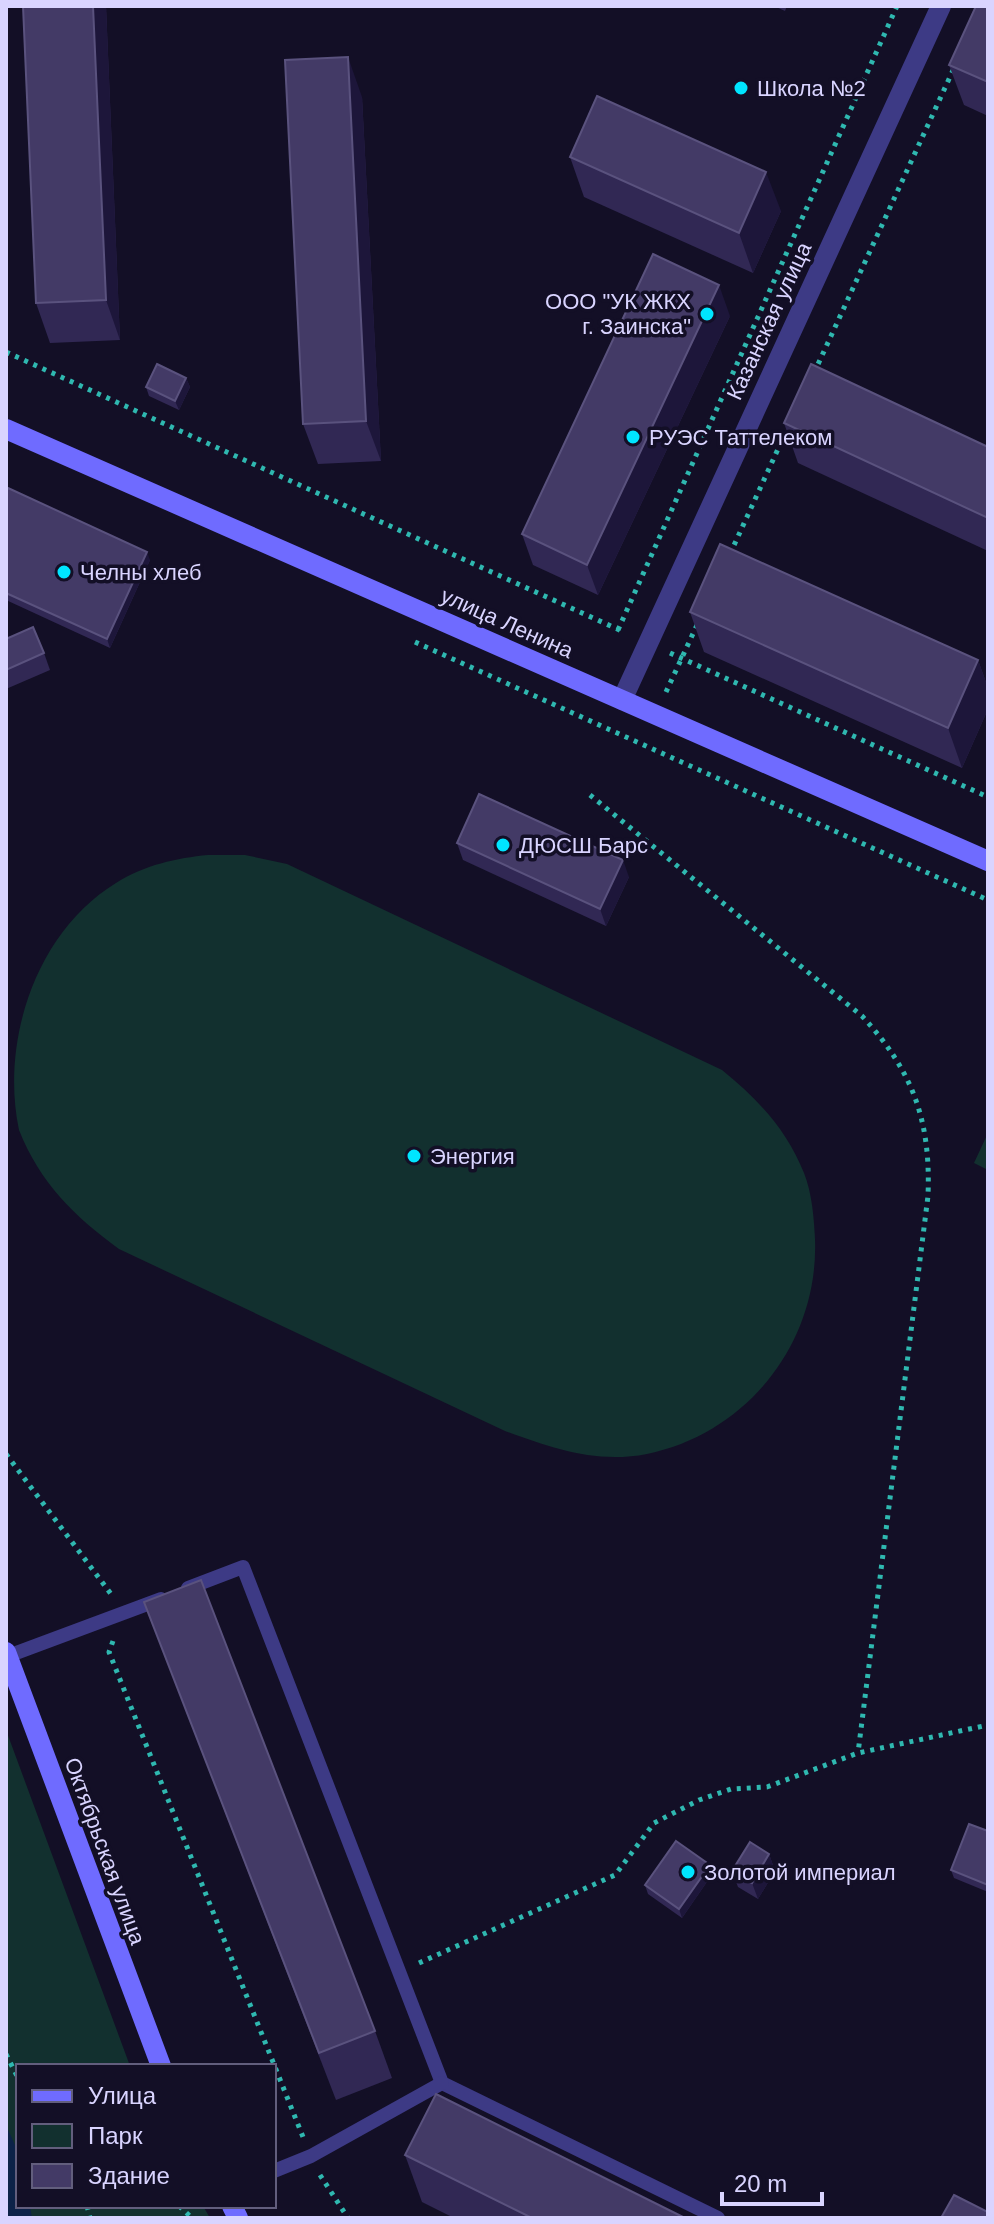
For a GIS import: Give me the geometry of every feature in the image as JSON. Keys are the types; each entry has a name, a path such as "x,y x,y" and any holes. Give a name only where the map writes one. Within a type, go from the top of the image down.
{"street":[{"name":"Казанская улица","path":"622,700 941,6"},
{"name":"улица Ленина","path":"6,429 988,861"},
{"name":"Октябрьская улица","path":"7,1654 160,2064"}],"lane":[{"path":"7,1654 243,1567 442,2083 718,2218"},
{"path":"276,2170 311,2156 442,2083"}],"path":[{"path":"618,630 897,6"},
{"path":"811,377 961,52"},
{"path":"6,352 988,797"},
{"path":"724,568 793,418"},
{"path":"682,659 700,620"},
{"path":"617,733 988,900"},
{"path":"590,795 862,1016 889,1046 904,1069 926,1132 928,1196 858,1753"},
{"path":"6,1454 125,1612 109,1652 274,2064"},
{"path":"398,1973 615,1875 654,1823 699,1800 731,1789 767,1787 858,1753 988,1725"},
{"path":"6,2054 16,2074"},
{"path":"276,2069 325,2187 348,2218"}],"green space":[{"name":"Энергия","path":"208,855 245,855 287,864 722,1070 748,1092 780,1129 797,1157 811,1197 815,1239 813,1277 805,1313 790,1347 770,1377 746,1404 716,1426 683,1443 647,1454 610,1457 574,1453 505,1431 119,1249 73,1211 37,1166 19,1130 14,1096 15,1060 31,991 65,929 88,904 138,871 173,860"},
{"path":"988,1133 988,1170 974,1163"},
{"path":"6,1730 129,2064 16,2064 16,2208 204,2208 210,2218 6,2218"}],"water":[{"path":"6,2125 16,2148 16,2208 30,2208 32,2218 7,2218"}],"building":[{"path":"23,6 93,6 106,300 36,303"},
{"path":"976,6 988,6 988,82 949,65"},
{"path":"348,57 366,421 303,424 285,60"},
{"path":"597,96 766,172 739,233 570,157"},
{"name":"РУЭС Таттелеком","path":"653,254 719,285 587,565 522,534"},
{"path":"157,364 186,378 175,401 146,387"},
{"path":"811,364 988,447 988,518 784,423"},
{"path":"8,488 147,552 107,639 6,593"},
{"path":"720,544 978,660 948,728 690,612"},
{"path":"33,627 44,653 6,670 6,639"},
{"path":"479,794 623,860 600,909 457,843"},
{"path":"201,1580 375,2031 319,2053 144,1602"},
{"path":"969,1824 988,1831 988,1885 951,1870"},
{"path":"676,1841 710,1865 679,1909 645,1885"},
{"path":"750,1842 769,1854 752,1883 732,1871"},
{"path":"436,2094 685,2218 532,2218 405,2155"},
{"path":"954,2195 988,2212 988,2218 941,2218"}],"place":[{"name":"Школа №2","path":"741,88"},
{"name":"ООО \"УК ЖКХ г. Заинска\"","path":"707,314"},
{"name":"РУЭС Таттелеком","path":"633,437"},
{"name":"Челны хлеб","path":"64,572"},
{"name":"ДЮСШ Барс","path":"503,845"},
{"name":"Энергия","path":"414,1156"},
{"name":"Золотой империал","path":"688,1872"}]}
